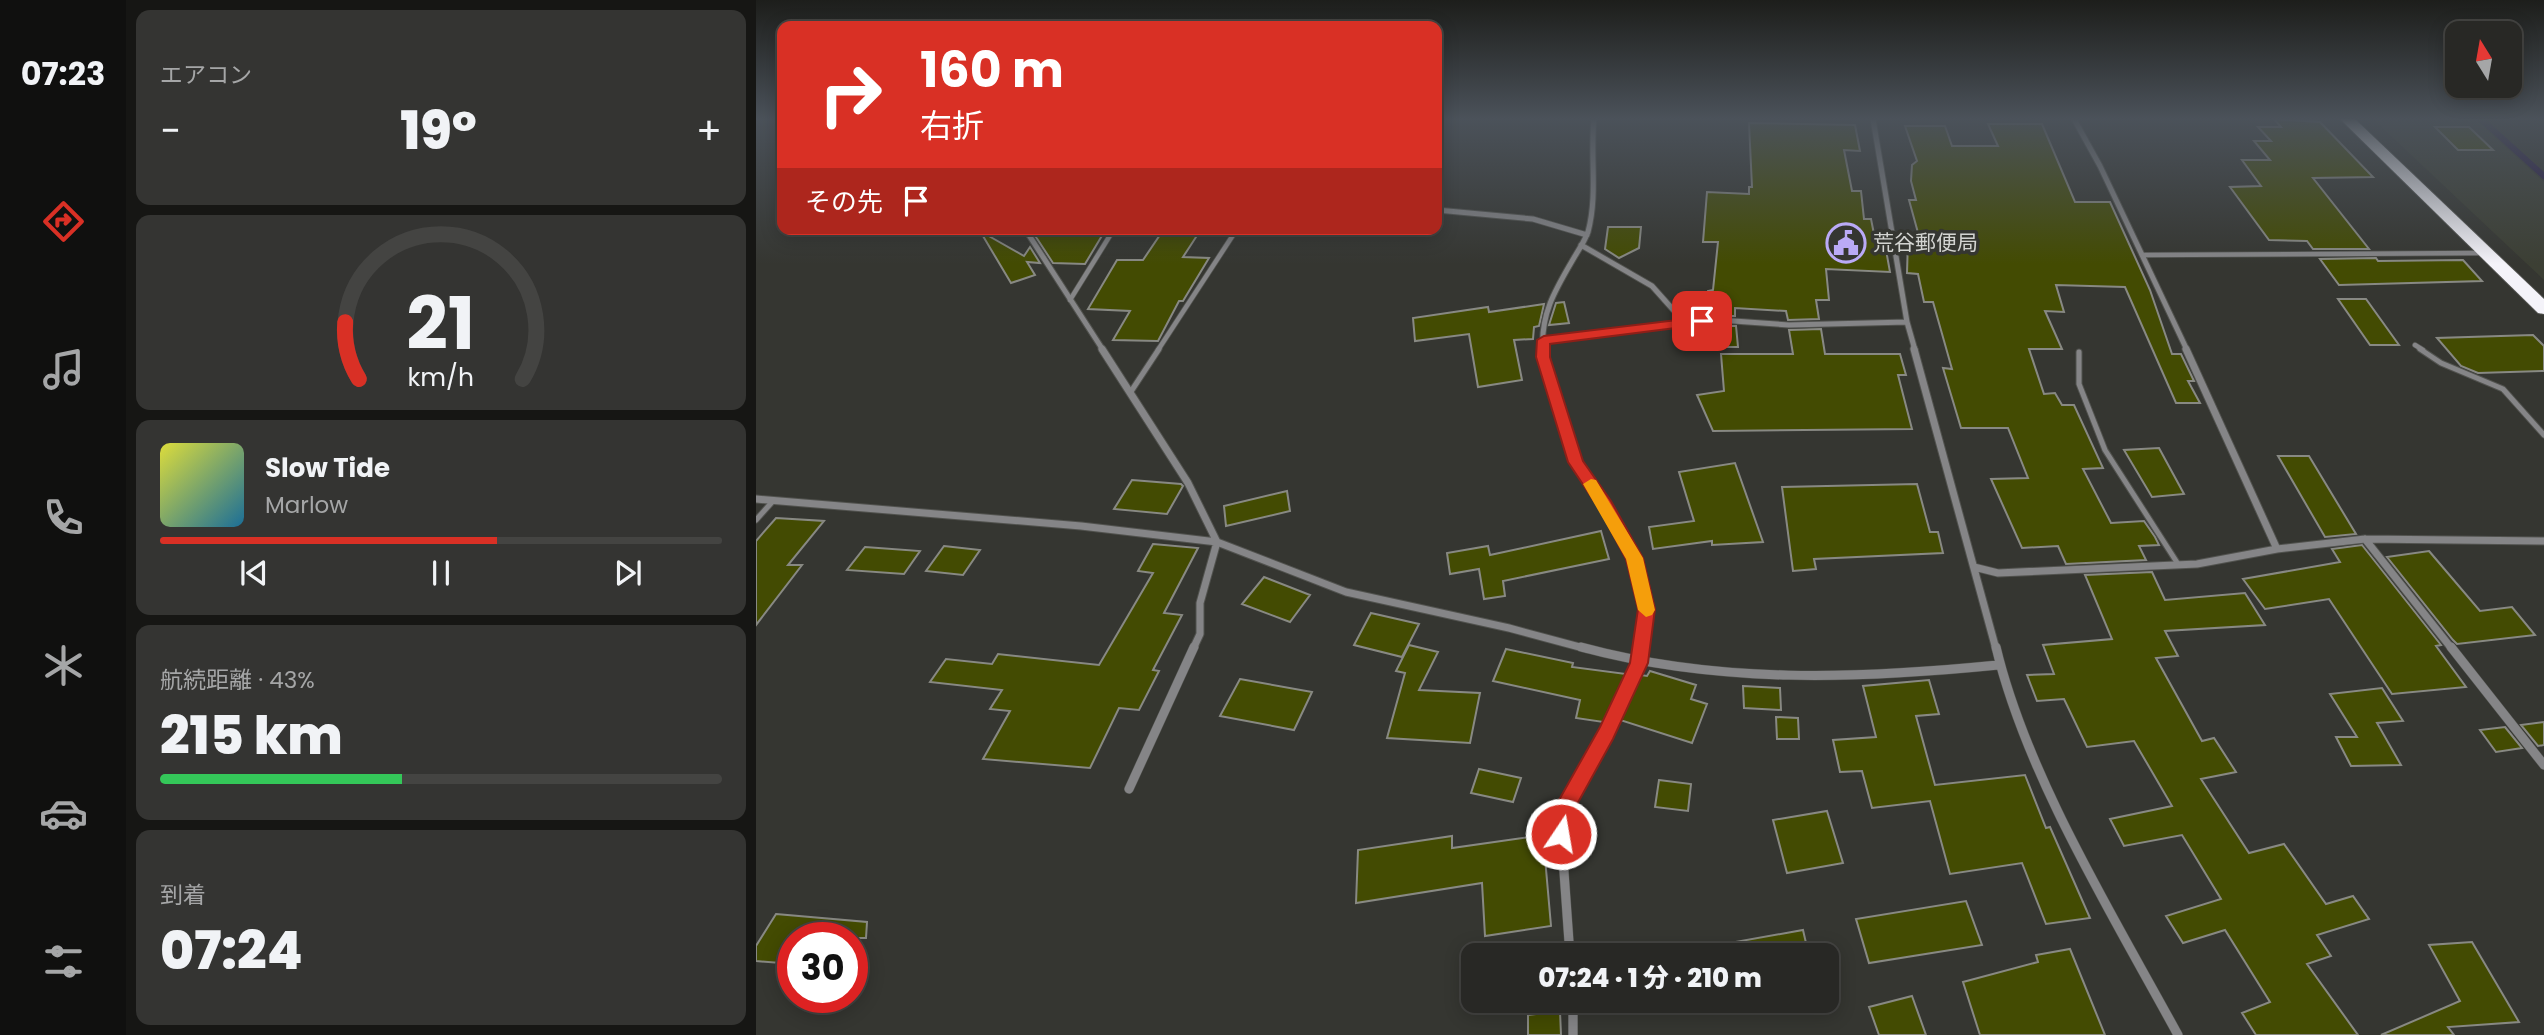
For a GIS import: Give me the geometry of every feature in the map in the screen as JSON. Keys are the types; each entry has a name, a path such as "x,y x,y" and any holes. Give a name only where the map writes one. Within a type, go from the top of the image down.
{"highway":[{"path":"2397,167 2544,309"}],"street":[{"path":"1569,943 1560,816 1606,733 1639,663 1646,609 1634,558 1605,506 1575,462 1543,357 1544,340 1541,329 1548,303 1587,235 1595,197 1593,167"},
{"path":"1881,167 1907,323 1998,664 2026,736 2095,885 2178,1035"},
{"path":"2098,167 2142,255 2277,549"},
{"path":"1442,210 1533,219 1587,235"},
{"path":"1029,235 1188,483 1217,542 1200,603 1200,634 1129,789"},
{"path":"1581,245 1640,277 1668,297 1685,323"},
{"path":"1544,340 1719,320 1789,325 1907,323"},
{"path":"756,499 1081,526 1217,542 1346,592 1509,628 1639,663 1794,678 1900,675 1998,664"},
{"path":"1974,567 1998,573 2178,564 2365,538 2544,541"},
{"path":"2365,538 2544,765"},
{"path":"1573,1013 1573,1035"}],"lane":[{"path":"1070,300 1110,235"},
{"path":"1130,393 1233,235"},
{"path":"2142,255 2486,253"},
{"path":"2415,345 2441,363 2502,389 2544,435"},
{"path":"2079,352 2079,384 2100,440 2178,564"},
{"path":"756,520 773,500"}],"shaded area":[{"path":"2424,167 2528,167 2544,182 2544,280"}],"building":[{"path":"1751,167 1847,167 1852,191 1861,191 1864,219 1871,219 1875,239 1884,239 1890,272 1826,269 1829,300 1816,300 1819,319 1788,320 1786,311 1735,308 1735,316 1710,316 1708,291 1713,290 1718,242 1703,242 1707,192 1749,194 1749,187 1752,187"},
{"path":"1912,167 2060,167 2075,202 2110,202 2150,290 2172,354 2181,354 2194,381 2188,381 2200,403 2176,403 2125,287 2056,285 2064,312 2045,311 2062,349 2029,349 2044,394 2055,393 2062,405 2074,405 2103,468 2083,469 2111,523 2144,521 2155,537 2159,545 2139,546 2146,560 2066,564 2058,546 2022,548 1991,479 2028,478 2008,428 1961,428 1943,368 1952,369 1933,302 1924,302 1918,274 1907,273 1908,240 1920,240 1909,200 1916,200 1911,181"},
{"path":"2247,167 2364,167 2373,177 2313,178 2369,249 2313,249 2307,241 2269,240 2230,187 2261,186"},
{"path":"1608,227 1641,227 1639,248 1619,258 1605,249"},
{"path":"982,235 1024,256 1030,247 1040,263 1027,262 1035,275 1011,283"},
{"path":"1102,235 1085,264 1053,263 1036,237"},
{"path":"1160,235 1197,235 1183,257 1209,258 1183,301 1179,301 1158,341 1113,340 1130,311 1088,309 1117,260 1143,260"},
{"path":"2376,258 2378,261 2463,260 2482,281 2339,285 2320,259"},
{"path":"2338,299 2366,299 2399,345 2370,345"},
{"path":"1564,302 1569,323 1549,325 1556,303"},
{"path":"1544,304 1539,326 1534,327 1533,339 1514,340 1522,380 1478,387 1469,334 1415,341 1413,318 1488,307 1489,312"},
{"path":"1710,326 1736,326 1738,347 1711,347"},
{"path":"1821,329 1825,354 1900,354 1906,375 1898,375 1912,429 1713,431 1697,395 1724,391 1721,354 1793,354 1789,330"},
{"path":"2533,335 2544,346 2544,371 2478,373 2461,366 2437,338"},
{"path":"2159,448 2184,494 2152,497 2124,450"},
{"path":"2278,456 2309,456 2356,534 2325,537"},
{"path":"1735,463 1763,542 1712,545 1712,541 1653,549 1649,527 1694,521 1679,472"},
{"path":"1132,480 1183,486 1167,514 1114,509"},
{"path":"1917,484 1930,532 1938,532 1943,553 1814,559 1816,569 1793,571 1782,487"},
{"path":"1287,491 1290,511 1226,526 1224,506"},
{"path":"776,518 824,521 788,565 802,565 756,625 756,541"},
{"path":"1601,531 1609,559 1503,581 1505,596 1484,599 1479,569 1450,574 1447,553 1488,546 1490,555"},
{"path":"1153,544 1198,548 1164,613 1182,615 1153,670 1159,671 1139,710 1119,708 1090,768 983,759 1010,711 990,709 1002,690 930,682 946,659 992,664 998,654 1099,665 1153,573 1138,571"},
{"path":"2362,545 2441,645 2436,646 2466,687 2392,694 2329,599 2265,609 2243,579 2340,562 2332,549"},
{"path":"944,546 980,550 963,575 926,571"},
{"path":"865,547 920,551 904,574 847,570"},
{"path":"2429,551 2480,611 2512,607 2535,635 2457,644 2387,557"},
{"path":"2152,572 2165,600 2245,593 2265,625 2165,631 2178,656 2156,658 2202,741 2214,738 2236,772 2201,779 2249,853 2284,844 2326,904 2353,896 2369,919 2317,935 2331,956 2307,964 2358,1035 2256,1035 2242,1013 2270,1002 2225,930 2183,943 2166,916 2221,899 2182,835 2124,846 2110,819 2172,806 2134,741 2087,747 2064,699 2037,701 2027,675 2054,674 2043,645 2112,639 2085,575"},
{"path":"1264,577 1310,595 1290,622 1242,604"},
{"path":"1371,613 1419,624 1402,657 1354,645"},
{"path":"1409,645 1438,652 1419,690 1480,693 1470,743 1387,738 1405,673 1396,671"},
{"path":"1506,649 1573,663 1572,667 1626,674 1603,722 1576,718 1580,700 1493,681"},
{"path":"1650,671 1696,685 1691,699 1707,704 1692,743 1620,720 1641,675 1647,676"},
{"path":"1240,679 1312,692 1294,730 1220,716"},
{"path":"1929,680 1939,714 1916,716 1935,785 2025,775 2046,828 2050,827 2090,918 2046,924 2022,863 1950,874 1930,801 1872,808 1862,771 1840,772 1833,740 1876,737 1863,686"},
{"path":"1743,686 1780,688 1781,710 1744,708"},
{"path":"2382,688 2403,721 2377,723 2401,765 2351,766 2336,737 2357,737 2330,694"},
{"path":"1776,717 1798,718 1799,739 1777,739"},
{"path":"2544,722 2544,745 2538,746 2521,725"},
{"path":"2505,727 2522,748 2496,752 2480,730"},
{"path":"1479,769 1521,778 1513,802 1471,793"},
{"path":"1659,780 1691,784 1688,811 1655,807"},
{"path":"1827,811 1843,863 1787,873 1773,820"},
{"path":"1543,835 1551,926 1485,936 1482,883 1356,903 1358,850 1452,836 1452,848"},
{"path":"1966,901 1982,945 1869,963 1856,919"},
{"path":"776,914 867,922 777,922 777,963 756,961 756,946"},
{"path":"1803,930 1806,943 1730,943"},
{"path":"2472,942 2519,1022 2448,1027 2454,1035 2381,1035 2460,1001 2429,945"},
{"path":"2070,949 2105,1035 1980,1035 1963,982 2038,962 2036,955"},
{"path":"1912,996 1926,1035 1879,1035 1869,1007"},
{"path":"1560,1013 1561,1035 1528,1035 1528,1015"}],"waterway":[{"path":"2534,167 2544,176"}],"slow traffic":[{"path":"1591,484 1634,558 1646,610"}],"place":[{"name":"荒谷郵便局","path":"1846,243"}],"route":[{"path":"1561,834 1560,816 1606,733 1639,663 1646,609 1634,558 1605,506 1575,462 1543,357 1544,340 1702,321"}]}
